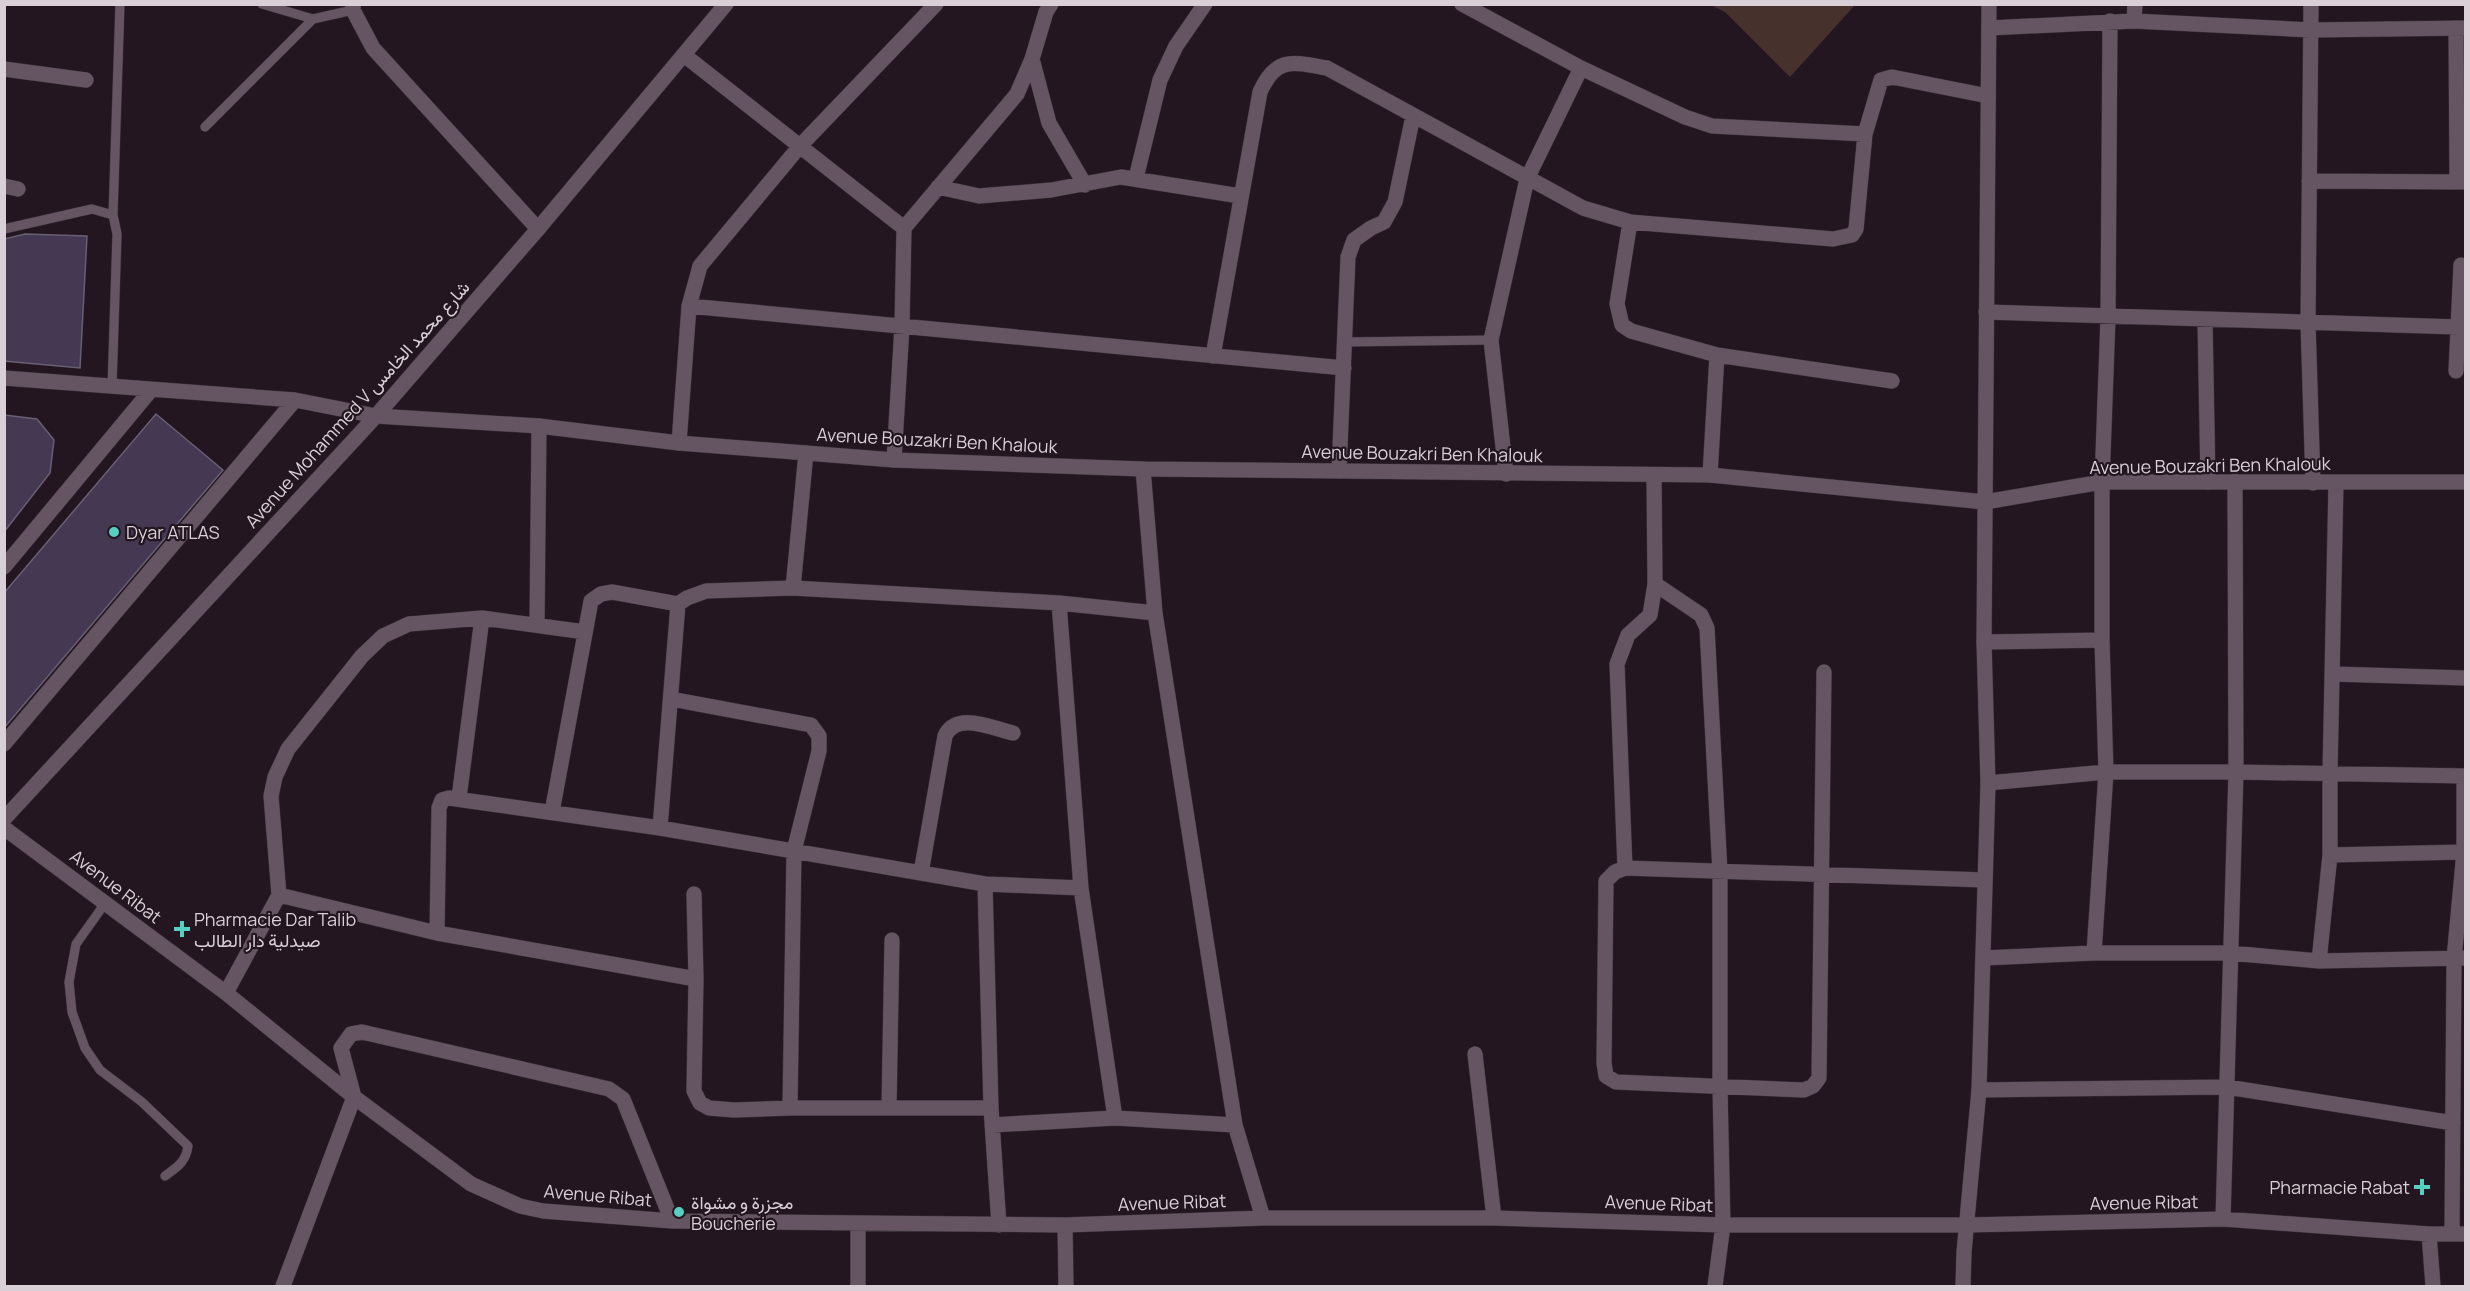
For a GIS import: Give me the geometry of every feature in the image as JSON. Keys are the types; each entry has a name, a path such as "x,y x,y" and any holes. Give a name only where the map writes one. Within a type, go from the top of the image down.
{"street":[{"name":"Avenue Mohammed V شارع محمد الخامس","path":"4,819 376,416 538,229 726,4"},
{"path":"678,443 690,306 700,266 800,146 936,4"},
{"path":"1136,178 1160,80 1176,46 1205,4"},
{"path":"1462,4 1581,68 1685,117 1712,126 1865,134"},
{"path":"1963,1287 1966,1225 1979,1090 1988,783 1983,642 1989,4"},
{"path":"2134,4 2134,21"},
{"path":"2311,4 2308,323 2313,483"},
{"path":"353,7 373,48 538,229"},
{"path":"894,460 902,326 904,228 1017,94 1032,59 1046,7"},
{"path":"1989,28 2110,21 2311,30 2461,28 2461,182 2309,181"},
{"path":"2094,952 2106,772 2102,640 2102,482 2108,318 2110,21"},
{"path":"684,55 904,228"},
{"path":"1032,59 1049,123 1085,185"},
{"path":"1213,356 1260,92 1272,70 1281,65 1292,63 1327,68 1527,179 1584,208 1630,222 1833,239 1852,235 1856,230 1865,134 1881,80 1892,77 1988,96"},
{"path":"1506,474 1491,340 1527,179 1581,68"},
{"path":"4,69 86,80"},
{"path":"1339,471 1348,257 1354,240 1384,222 1395,202 1413,116"},
{"path":"938,187 979,196 1085,185 1121,177 1240,196"},
{"path":"1630,222 1617,304 1622,325 1631,331 1717,355 1892,381"},
{"path":"2456,371 2461,265"},
{"path":"690,306 1344,368"},
{"path":"1986,312 2108,318 2458,327"},
{"path":"2205,320 2208,482"},
{"path":"1710,475 1717,355"},
{"name":"Avenue Bouzakri Ben Khalouk","path":"4,378 295,400 376,416 539,426 678,443 894,460 1143,469 1710,475 1985,502 2102,482 2466,482"},
{"path":"4,567 151,390"},
{"path":"4,744 295,400"},
{"path":"537,625 539,426"},
{"path":"793,588 806,453"},
{"path":"1143,469 1155,613 1235,1125 1263,1218"},
{"path":"1625,868 1617,664 1628,635 1650,615 1655,584 1654,476"},
{"path":"2223,1220 2236,772 2235,481"},
{"path":"2319,961 2330,855 2336,483"},
{"path":"1655,584 1701,615 1707,628 1720,872 1720,1088 1723,1225 1716,1287"},
{"path":"552,812 591,601 601,594 612,592 678,604 706,591 793,588 1059,603 1155,613"},
{"path":"1059,603 1081,888 1115,1118"},
{"path":"660,828 678,604"},
{"path":"459,798 482,618"},
{"path":"226,993 279,895 271,796 275,777 288,749 362,656 383,636 409,624 482,618 585,632"},
{"path":"1983,642 2102,640"},
{"path":"1824,672 1823,873 1819,1078 1813,1086 1804,1090 1616,1082 1606,1076 1604,1063 1606,881 1615,872 1625,868 1823,873 1985,880"},
{"path":"2333,674 2466,678"},
{"path":"671,699 812,725 819,736 819,751 794,851 790,1108"},
{"path":"921,873 945,736 949,728 956,723 967,722 1013,733"},
{"path":"1988,783 2106,772 2465,776 2453,1123 2459,1234"},
{"path":"437,933 439,808 442,800 459,798 660,828 985,884 1081,888"},
{"name":"Avenue Ribat","path":"4,828 226,993 354,1097 471,1184 520,1206 543,1211 672,1221 1065,1226 1263,1218 1494,1218 1723,1225 1966,1225 2223,1220 2459,1234"},
{"path":"2330,855 2464,852"},
{"path":"985,884 991,1108 999,1225"},
{"path":"694,894 696,979 694,1091 700,1103 709,1108 734,1110 991,1108"},
{"path":"279,895 437,933 696,979"},
{"path":"889,1108 892,940"},
{"path":"1983,958 2094,952 2230,953 2319,961 2460,958"},
{"path":"283,1287 354,1097 341,1048 351,1034 362,1032 609,1089 623,1100 672,1221"},
{"path":"1475,1054 1494,1218"},
{"path":"1979,1090 2227,1087 2453,1123"},
{"path":"992,1125 1115,1118 1235,1125"},
{"path":"858,1223 858,1287"},
{"path":"1065,1226 1066,1287"},
{"path":"2429,1234 2433,1287"}],"lane":[{"path":"112,387 117,234 113,215 120,4"},
{"path":"262,4 313,20"},
{"path":"205,127 313,20 353,7"},
{"path":"4,229 92,208 113,215"},
{"path":"1345,342 1491,340"},
{"path":"106,902 76,944 69,982 72,1012 85,1048 100,1070 142,1102 188,1146 182,1164 165,1176"}],"shaded area":[{"path":"1711,5 1855,5 1790,77 1725,12"}],"building":[{"path":"25,234 87,236 80,368 4,361 4,239"},
{"name":"Dyar ATLAS","path":"156,414 223,470 4,728 4,593"},
{"path":"4,415 37,419 54,440 50,473 4,532"}],"place":[{"name":"Dyar ATLAS","path":"114,532"},
{"name":"Pharmacie Dar Talib صيدلية دار الطالب","path":"182,929"},
{"name":"Pharmacie Rabat","path":"2422,1187"},
{"name":"مجزرة و مشواة Boucherie","path":"679,1212"}]}
